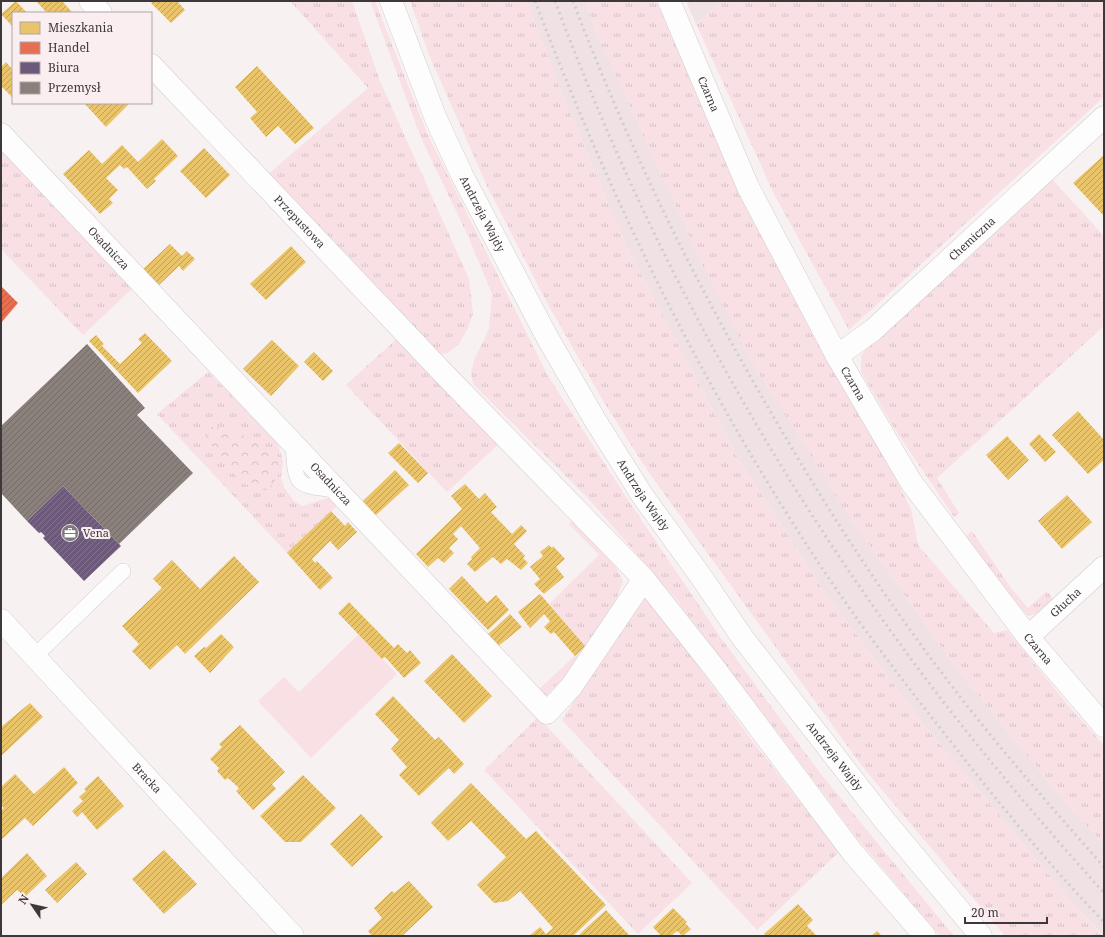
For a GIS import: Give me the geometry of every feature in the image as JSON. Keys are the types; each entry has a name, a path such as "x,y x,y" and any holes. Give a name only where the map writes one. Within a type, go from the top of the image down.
{"street":[{"path":"90,1 100,12"},
{"name":"Andrzeja Wajdy","path":"391,1 436,118 462,175 547,337 642,496 702,578 742,637 885,821 980,936"},
{"name":"Czarna","path":"669,1 748,187 837,356 911,482 1028,637 1104,726"},
{"name":"Przepustowa","path":"152,66 448,378 644,578 716,670 853,853 925,936"},
{"name":"Chemiczna","path":"837,356 873,330 1104,117"},
{"name":"Osadnicza","path":"1,134 547,713 571,686 644,578"},
{"name":"Głucha","path":"1028,637 1104,567"},
{"name":"Bracka","path":"1,620 293,936"}],"lane":[{"path":"35,656 123,571"}],"shaded area":[{"path":"527,1 585,1 598,37 848,515 957,669 1069,807 1104,844 1104,936 1073,904 920,720 821,587 739,460 628,250 562,94"},
{"path":"686,1 722,1 696,24"}],"green space":[{"path":"290,1 352,1 380,81 469,279 473,314 468,328 459,344 448,353 439,354 266,176 368,88"},
{"path":"370,1 375,1 427,133 548,376 632,506 721,638 820,773 954,936 940,936 862,844 676,599 587,497 473,384 471,373 474,360 489,329 492,294 468,236 421,138"},
{"path":"410,1 527,1 562,94 628,250 739,460 821,587 920,720 1073,904 1103,936 1005,936 862,766 647,470 602,399 545,299 488,188 429,55"},
{"path":"585,1 656,1 731,174 883,453 911,509 918,545 994,633 1007,630 1072,710 1104,745 1104,844 1069,807 957,669 848,515 754,366 711,283 598,37"},
{"path":"722,1 1104,1 1104,97 849,330 775,196 696,24"},
{"path":"1,144 135,286 83,335 1,249"},
{"path":"1051,178 1104,236 1104,326 937,478 959,513 954,517 894,428 861,372 861,356 871,342"},
{"path":"402,334 502,441 447,492 346,385"},
{"path":"208,372 277,441 283,461 281,478 285,489 294,501 302,506 331,497 339,504 287,553 157,414"},
{"path":"211,427 221,427 241,434 259,445 283,465 273,484 267,490 251,487 232,472 207,438"},
{"path":"575,518 613,561 623,581 612,610 566,675 546,696 536,692 585,646 549,604 599,555 569,524"},
{"path":"972,531 1011,588 1028,608 1047,591 1053,599 1038,613 1029,616 1024,612 965,537"},
{"path":"644,591 750,738 839,852 757,930 562,720"},
{"path":"359,634 397,674 311,758 258,701 284,677 299,692"},
{"path":"538,717 692,883 638,934 484,770"}],"building: Mieszkania":[{"path":"16,1 26,12 12,12 12,26 1,14"},
{"path":"62,1 72,12 46,12 37,2"},
{"path":"153,1 177,1 185,10 171,23 151,3"},
{"path":"6,62 12,69 12,97 1,86 1,67"},
{"path":"257,66 314,128 295,144 278,126 266,137 250,118 257,112 235,87"},
{"path":"85,104 129,104 106,127"},
{"path":"162,139 178,156 154,179 156,181 147,189 127,167 124,169 120,165 106,178 118,190 109,199 113,203 100,214 63,174 89,150 102,164 122,145 138,162"},
{"path":"204,148 230,175 206,198 180,171"},
{"path":"1104,155 1104,216 1073,183"},
{"path":"170,244 182,256 187,251 195,259 183,271 179,266 158,286 142,270"},
{"path":"291,246 306,262 266,300 250,284"},
{"path":"145,333 172,361 138,393 89,341 96,335 104,344 102,346 120,364 142,343 138,339"},
{"path":"272,340 299,366 271,396 243,369"},
{"path":"314,352 333,371 323,381 304,362"},
{"path":"1078,411 1104,440 1104,460 1088,474 1052,435"},
{"path":"1039,434 1056,452 1045,462 1029,444"},
{"path":"1007,436 1029,460 1008,480 986,455"},
{"path":"399,443 428,473 418,483 388,453"},
{"path":"395,470 409,485 375,516 362,502"},
{"path":"465,484 479,499 485,493 497,507 491,512 512,534 521,525 527,531 514,544 525,556 523,558 528,563 521,570 507,559 501,564 493,557 475,572 467,564 472,559 471,557 480,548 461,526 453,534 458,539 449,548 454,553 444,563 438,558 428,567 416,554 462,509 451,496"},
{"path":"1067,495 1092,522 1062,549 1038,521"},
{"path":"331,511 345,526 348,522 357,532 338,550 330,541 312,559 315,563 317,561 333,578 320,590 287,553"},
{"path":"549,545 552,548 553,546 565,559 556,567 564,577 544,594 534,584 540,579 530,567 543,556 540,552"},
{"path":"234,556 259,582 185,654 177,645 150,670 132,651 139,644 122,626 162,588 153,579 172,560 200,589"},
{"path":"462,576 487,603 496,595 509,610 488,630 449,589"},
{"path":"540,594 585,646 575,656 554,632 551,634 544,627 550,621 544,614 530,628 518,612"},
{"path":"349,602 394,648 398,644 407,653 410,650 421,663 404,678 385,657 382,659 338,613"},
{"path":"510,614 522,627 496,648 486,636"},
{"path":"221,634 234,647 210,673 194,656 204,647 206,648"},
{"path":"452,654 492,696 464,723 424,681"},
{"path":"393,696 435,740 439,737 464,764 454,774 449,768 419,796 399,775 407,767 391,749 399,740 375,714"},
{"path":"30,703 43,717 1,756 1,727"},
{"path":"240,725 285,772 272,784 276,789 253,810 236,791 239,788 228,778 225,780 217,771 219,768 210,759 222,747 219,744"},
{"path":"64,767 78,783 33,826 25,818 1,840 1,811 4,808 1,805 1,787 15,774 34,794"},
{"path":"303,775 336,808 301,842 285,842 260,816"},
{"path":"98,776 124,806 97,830 82,812 77,817 72,811 83,801 79,797 86,791 84,789"},
{"path":"471,783 526,839 536,831 606,905 573,936 529,936 540,927 546,934 553,928 520,891 508,901 494,903 477,885 506,857 471,821 448,841 431,823"},
{"path":"361,814 383,837 352,867 330,844"},
{"path":"164,850 197,884 164,914 132,879"},
{"path":"27,853 47,876 25,897 17,890 1,905 1,878"},
{"path":"76,862 87,874 57,903 45,890"},
{"path":"409,881 433,907 402,936 372,936 368,931 382,918 374,908 392,891 394,893"},
{"path":"798,904 813,920 807,926 817,936 766,936 764,934"},
{"path":"673,908 687,922 685,923 691,929 683,936 677,931 671,936 661,936 653,927"},
{"path":"606,910 630,936 578,936 586,928"},
{"path":"877,931 882,936 871,936"}],"building: Handel":[{"path":"1,286 18,303 1,323"}],"building: Biura":[{"path":"63,486 121,546 84,581 43,538 45,536 41,532 39,533 27,521"}],"building: Przemysł":[{"path":"87,344 145,408 137,415 193,473 119,544 63,486 27,521 1,493 1,426"}],"railway":[{"path":"535,1 562,71 622,209 689,344 763,475 820,565 891,665 966,762 1023,832 1104,922"},
{"path":"555,1 589,87 665,256 753,419 802,499 853,576 929,683 1002,775 1104,893"},
{"path":"573,1 617,109 666,216 747,370 818,492 885,595 933,661 1011,760 1104,867"}],"place":[{"name":"Vena","path":"70,533"}]}
